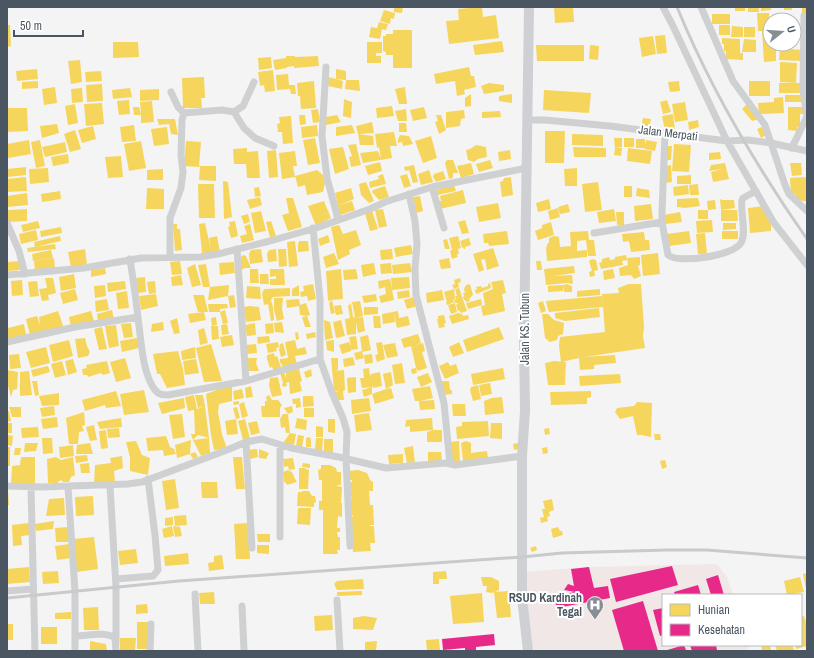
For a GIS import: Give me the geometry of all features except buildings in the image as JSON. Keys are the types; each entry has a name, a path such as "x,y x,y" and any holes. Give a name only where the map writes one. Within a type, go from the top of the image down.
{"main road":[{"name":"Jalan KS. Tubun","path":"528,651 522,598 522,456 525,411 524,342 529,7"}],"street":[{"path":"663,7 727,140 774,224 807,265"},
{"path":"701,7 733,82 765,125 789,194 807,212"},
{"path":"791,148 796,141 802,124 807,117 803,91 804,16"},
{"path":"326,67 322,136 327,178 338,219"},
{"path":"171,92 178,107 184,113 222,110 234,112 244,106 254,82"},
{"path":"234,112 244,128 255,138 274,146"},
{"path":"170,257 170,218 181,188 183,172 181,155 182,120 184,113"},
{"name":"Jalan Merpati","path":"527,120 545,120 610,126 727,140 748,140 771,143 807,151"},
{"path":"665,133 662,222 668,255 672,258 716,256 734,250 741,244 743,238 742,200 756,191"},
{"path":"7,275 84,268 152,257 200,257 237,249 313,228 432,187 527,168"},
{"path":"432,187 444,228"},
{"path":"409,194 415,221 417,244 415,269 416,295 444,402 450,464"},
{"path":"594,233 662,222"},
{"path":"7,224 19,251 25,274"},
{"path":"313,228 320,299 320,359 347,432 346,458 350,546"},
{"path":"237,249 246,380"},
{"path":"130,260 146,368 151,383 158,393 168,395 246,380 320,359"},
{"path":"7,342 75,327 138,317"},
{"path":"7,486 68,487 128,484 148,479 246,442 262,439 291,448 346,458 386,468 450,464 455,465 522,456"},
{"path":"246,442 252,548"},
{"path":"280,445 280,537"},
{"path":"116,579 153,576 158,570 148,479"},
{"path":"110,486 116,579 116,651"},
{"path":"31,487 35,651"},
{"path":"68,487 75,591 75,651"},
{"path":"7,591 33,589"},
{"path":"195,594 198,651"},
{"path":"337,600 340,651"},
{"path":"242,606 244,651"},
{"path":"150,651 151,624"},
{"path":"76,636 112,636 115,638 116,643"}],"shaded area":[{"name":"RSUD Kardinah Tegal","path":"717,564 727,577 733,594 662,594 662,646 748,646 749,651 531,651 522,572 589,567"}],"railway":[{"path":"677,7 704,68 736,127 770,184 807,239"},
{"path":"7,598 179,581 562,553 707,550 807,558"}],"place":[{"name":"RSUD Kardinah Tegal","path":"595,620"}]}
